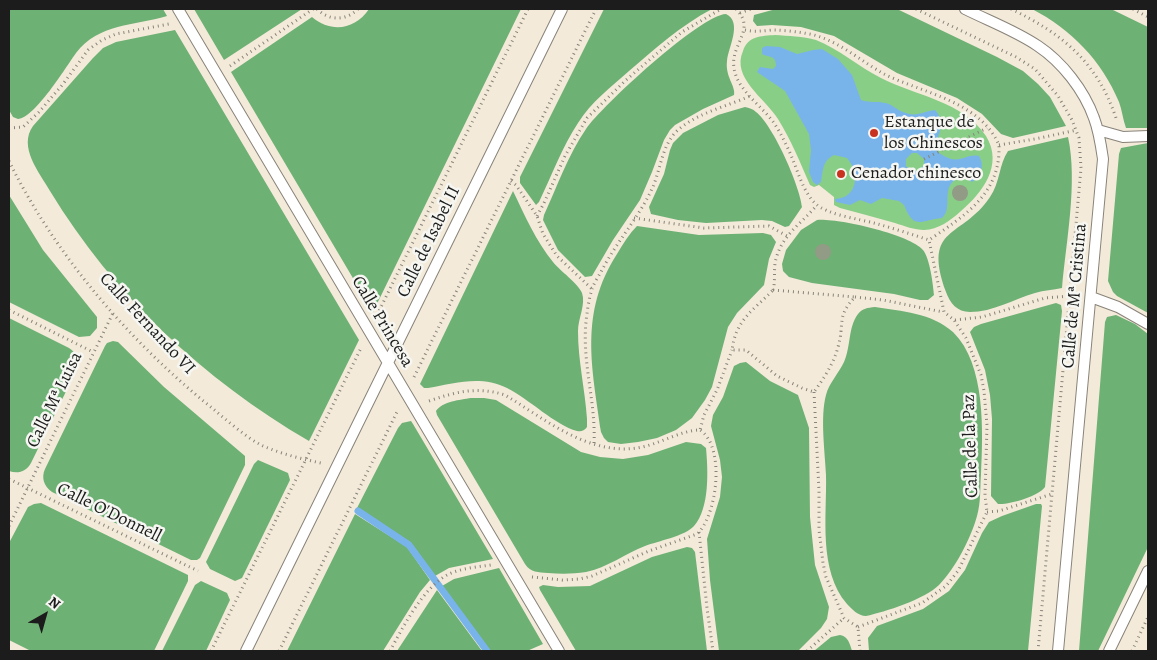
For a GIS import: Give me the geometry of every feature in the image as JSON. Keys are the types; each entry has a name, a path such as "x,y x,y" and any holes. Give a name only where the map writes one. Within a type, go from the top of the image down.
{"lane":[{"name":"Calle Princesa","path":"178,9 558,651"},
{"name":"Calle de Isabel II","path":"246,651 562,9"},
{"name":"Calle de Mª Cristina","path":"966,9 1024,38 1055,59 1084,98 1094,117 1103,159 1058,651"},
{"path":"1098,130 1123,137 1148,136"},
{"path":"1091,297 1118,308 1148,324"},
{"path":"1109,651 1148,571"}],"path":[{"path":"217,75 313,9"},
{"path":"317,9 328,17 339,18 350,15 358,9"},
{"path":"279,651 596,9"},
{"path":"537,216 565,156 587,118 626,80 682,32 721,9"},
{"path":"736,9 743,16 745,30 733,63 737,77 750,96 767,114 783,138 803,185 817,205 830,212 876,223 929,240"},
{"path":"740,13 751,9"},
{"path":"916,9 1016,57 1035,69 1058,96 1072,120 1078,138 1081,168 1038,651"},
{"path":"1132,9 1148,16"},
{"path":"9,128 23,127 39,112 88,50 102,40 116,34 166,25 184,18"},
{"path":"745,30 792,31 822,38 844,48 874,68 898,80 942,97 962,108 987,128 999,145 995,172 987,192 962,217 929,240"},
{"path":"594,443 594,413 585,342 586,320 592,289 609,255 652,190 664,152 673,135 680,128 708,113 750,96"},
{"path":"999,145 1087,127 1098,130"},
{"path":"924,159 987,128"},
{"name":"Calle Fernando VI","path":"9,161 38,214 52,235 113,313 163,366 206,403 262,445 273,450 336,468"},
{"path":"511,181 516,185 537,216 543,234 557,256 592,289"},
{"path":"700,430 704,415 717,390 732,350 737,328 742,320 773,290 776,258 787,236 817,205"},
{"path":"634,218 704,228 769,226 787,236"},
{"path":"929,240 944,312"},
{"path":"773,290 855,296 944,312"},
{"path":"954,320 982,317 1045,298 1084,295 1091,297"},
{"path":"855,296 842,314 838,346 826,374 814,392 820,546 826,577 844,618 858,627 860,651"},
{"path":"9,310 94,352"},
{"name":"Calle de la Paz","path":"858,627 922,603 946,586 958,571 988,512 985,495 987,424 984,391 980,374 966,338 954,320 944,312"},
{"name":"Calle Mª Luisa","path":"9,526 113,313"},
{"path":"732,350 746,350 777,376 814,392"},
{"path":"414,407 460,391 478,389 505,395 571,436 594,443 617,448 635,448 660,442 691,430 700,430 709,440 716,473 707,520 699,532 592,576 562,580 534,577 516,580"},
{"name":"Calle O'Donnell","path":"9,479 198,572"},
{"path":"988,512 999,511 1052,494 1073,491"},
{"path":"699,532 713,651"},
{"path":"390,651 408,620 431,588 444,577 459,570 506,562"},
{"path":"1132,651 1148,617"},
{"path":"806,651 844,618"}],"green space":[{"path":"9,9 163,9 167,16 118,27 95,36 76,53 58,80 33,110 18,119 13,117 9,110"},
{"path":"194,9 302,9 224,60"},
{"path":"369,9 521,9 373,312 231,72 312,17 327,25 342,27 357,21"},
{"path":"604,9 712,9 689,23 659,46 608,89 589,108 567,142 536,205 520,183 520,177"},
{"path":"776,9 897,9 1023,71 1050,97 1066,126 1013,138 1001,134 982,114 957,98 897,73 834,36 801,27 757,26 753,21 754,15"},
{"path":"1032,9 1111,9 1148,27 1148,128 1126,128 1119,102 1112,87 1094,60 1060,26"},
{"path":"726,14 731,18 734,29 727,67 734,95 703,109 675,125 670,130 664,140 640,200 592,276 585,277 558,250 543,220 574,149 596,117 652,63 695,29 713,18"},
{"path":"175,30 359,340 309,441 233,391 197,362 132,300 75,229 41,176 29,151 29,134 33,126 103,48 116,42"},
{"path":"775,35 816,40 833,48 881,78 952,107 965,115 986,136 991,147 993,157 992,168 983,187 969,204 949,221 929,230 910,228 834,205 834,197 819,185 814,187 810,185 778,119 745,79 741,61 745,46 756,38"},
{"path":"745,107 752,109 763,119 785,156 791,171 802,207 789,226 785,227 772,221 762,220 706,223 678,220 651,214 649,207 664,174 673,143 683,133 718,115"},
{"path":"1068,137 1071,155 1072,192 1062,288 1038,292 987,310 965,312 958,309 946,292 940,270 939,255 942,244 949,235 979,210 990,197 996,186 1008,151"},
{"path":"1148,143 1148,313 1117,296 1108,281 1119,154 1121,148"},
{"path":"513,191 541,246 556,266 577,285 582,293 583,302 578,326 578,342 587,427 582,431 569,428 507,388 497,384 468,381 424,388 420,384"},
{"path":"9,195 43,250 97,317 97,328 90,336 79,337 9,302"},
{"path":"817,220 856,224 889,233 915,244 923,250 928,259 934,295 928,300 920,300 894,294 812,283 789,277 783,271 782,264 786,250 801,230"},
{"path":"637,226 699,235 763,233 771,235 776,242 769,259 764,285 737,313 728,327 712,387 692,418 676,430 657,438 621,444 608,442 601,432 594,385 591,341 597,298 605,276 631,232"},
{"path":"1056,303 1061,305 1062,311 1045,487 1037,494 1009,503 998,504 991,496 992,419 990,395 985,370 970,332 974,327 981,324"},
{"path":"875,307 916,314 936,321 953,332 964,346 972,362 977,380 982,419 982,457 980,500 977,516 967,543 951,571 933,590 915,600 866,616 860,615 847,604 838,590 828,559 825,525 826,475 823,414 827,391 846,356 855,319 863,309"},
{"path":"1116,315 1135,324 1148,334 1148,547 1098,651 1079,651 1105,322 1107,317"},
{"path":"9,318 69,348 76,354 78,360 77,369 31,463 27,468 19,472 9,471"},
{"path":"113,341 118,342 164,387 245,456 245,465 200,558 197,560 191,560 52,492 44,482 45,469 105,346"},
{"path":"746,362 770,381 798,395 809,428 810,517 815,565 829,607 827,619 821,628 798,651 719,651 707,539 720,497 722,477 720,460 711,426 713,415 723,397 734,366"},
{"path":"471,398 496,400 581,452 600,457 623,459 648,455 686,442 701,444 706,448 707,488 703,509 699,518 690,530 684,533 645,546 594,570 567,574 532,571 525,564 437,415 436,411 443,405"},
{"path":"411,421 493,559 449,568 435,576 410,542 357,508 398,428 402,423"},
{"path":"258,460 288,473 290,480 242,578 235,581 210,569 206,562 254,464"},
{"path":"41,503 188,575 188,581 154,651 31,651 9,640 9,543 28,507"},
{"path":"1036,504 1041,504 1042,506 1028,651 869,651 868,638 877,626 923,609 949,591 965,570 989,522"},
{"path":"355,514 407,547 430,580 420,592 383,651 287,651"},
{"path":"687,547 692,548 695,552 707,651 576,651 539,587 543,585 558,587 590,586 652,557"},
{"path":"499,568 543,644 527,651 490,651 442,586 454,579"},
{"path":"201,581 227,593 230,600 206,651 162,651 195,585"},
{"path":"437,590 482,651 397,651"},
{"path":"840,635 847,639 852,651 814,651 831,637"}],"water":[{"name":"Estanque de los Chinescos","path":"766,46 780,47 797,54 822,49 838,59 852,75 861,100 888,104 908,114 920,114 935,110 940,117 941,124 936,147 938,152 954,159 979,156 982,163 980,174 972,182 963,176 955,180 948,190 946,213 942,218 923,222 915,221 911,218 904,205 899,201 882,198 871,204 860,200 850,205 836,202 835,199 843,198 852,190 855,177 851,164 847,158 834,155 825,163 821,182 817,185 813,182 809,172 811,150 809,134 785,91 757,72 760,67 773,69 776,66 774,58 762,54 762,48","holes":["912,153 917,153 924,159 924,165 918,171 911,171 906,166 906,159"]}],"waterway":[{"path":"358,511 409,545 487,651"}],"place":[{"name":"Estanque de los Chinescos","path":"874,133"},
{"name":"Cenador chinesco","path":"841,174"}]}
